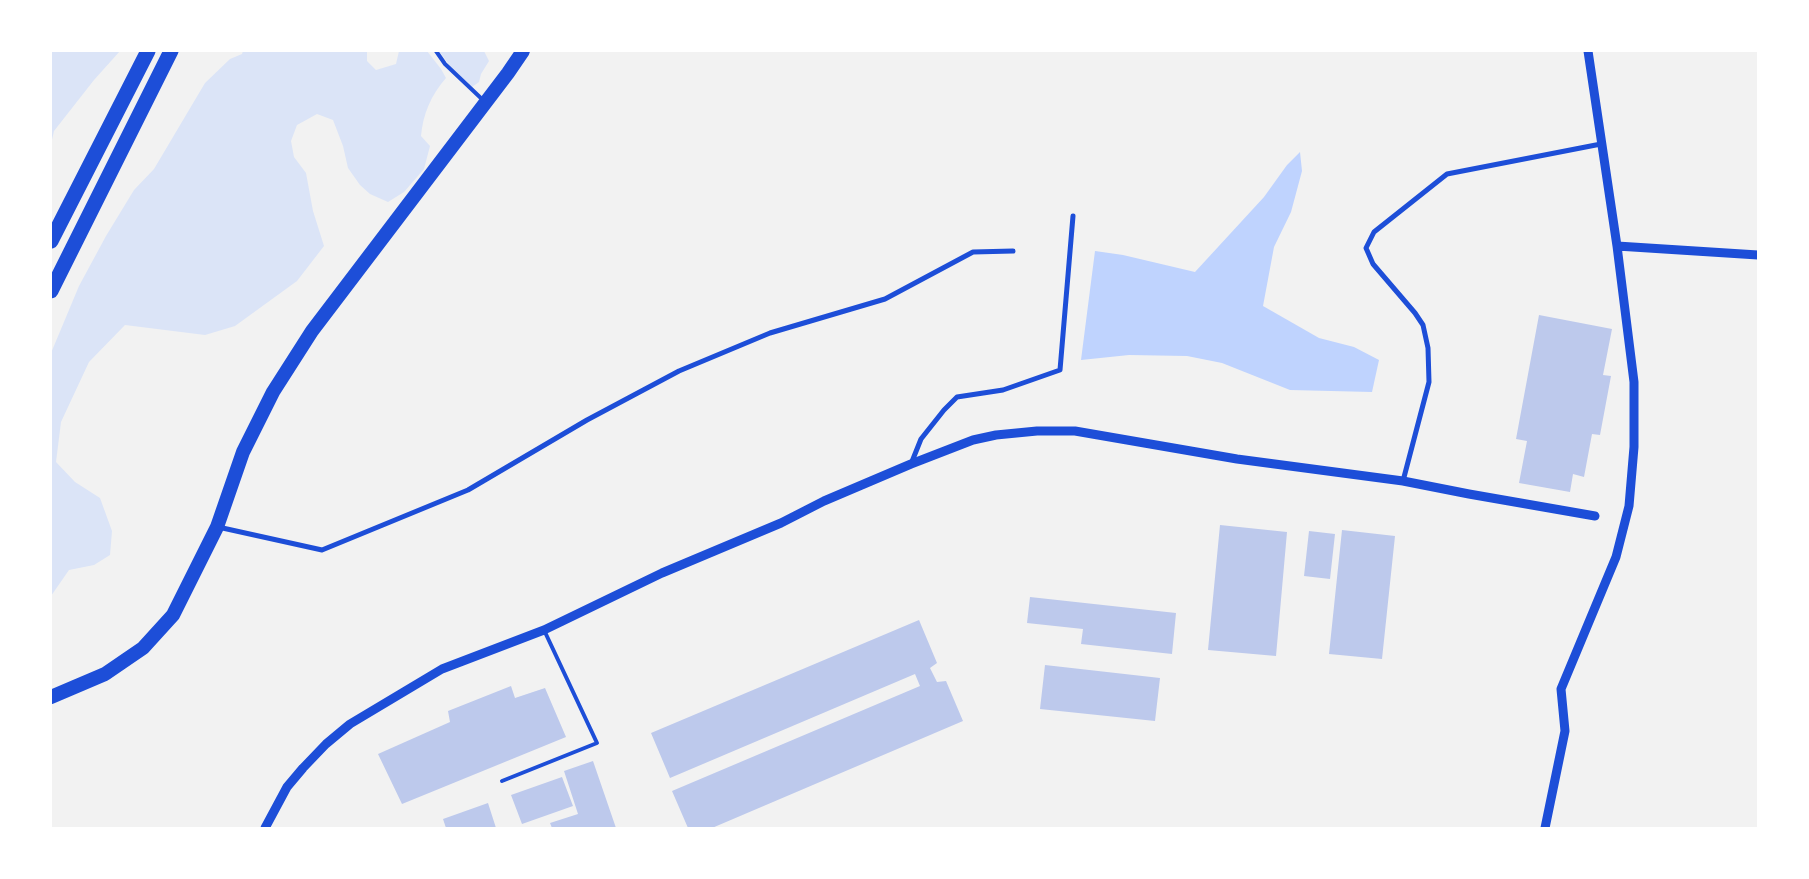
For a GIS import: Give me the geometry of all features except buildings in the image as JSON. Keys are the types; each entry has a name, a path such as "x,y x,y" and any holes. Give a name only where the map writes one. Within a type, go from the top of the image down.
{"highway":[{"path":"51,241 148,51"},
{"path":"51,291 171,51"},
{"path":"51,698 105,674 144,648 173,615 217,527 244,452 273,392 312,331 486,103 522,51"}],"street":[{"path":"1545,828 1565,731 1561,689 1616,557 1630,506 1634,447 1634,382 1617,246 1588,51"},
{"path":"1403,481 1430,382 1428,348 1423,326 1415,313 1373,264 1366,248 1374,232 1447,174 1601,144"},
{"path":"911,464 921,439 957,397 1003,390 1060,370 1073,216"},
{"path":"1617,246 1758,256"},
{"path":"217,527 322,550 468,490 587,420 679,371 770,333 885,299 973,252 1014,251"},
{"path":"265,828 287,787 326,744 350,724 442,670 544,630 662,573 781,524 824,501 945,450 980,438 1037,431 1075,431 1238,458 1403,481 1595,516"}],"lane":[{"path":"436,51 445,64 486,103"},
{"path":"502,781 597,743 544,630"}],"shaded area":[{"path":"51,51 120,51 94,80 54,131 51,144"},
{"path":"243,51 367,51 367,61 376,70 396,64 399,51 427,51 446,78 432,98 424,120 421,136 430,146 424,169 404,192 388,202 370,194 360,185 348,168 343,146 333,120 317,114 297,125 291,141 294,157 306,173 313,211 324,246 297,281 235,326 205,335 125,325 89,362 61,422 56,462 75,482 100,498 112,531 110,555 94,565 69,570 51,596 51,353 79,286 134,190 154,169 205,83 230,59 242,54"},
{"path":"439,51 484,51 489,61 481,74 479,82 472,87 453,70"}],"water":[{"path":"1300,152 1302,171 1291,212 1274,247 1263,306 1319,338 1354,347 1379,360 1372,392 1290,390 1222,363 1187,356 1129,355 1081,360 1095,251 1123,255 1195,272 1264,197 1287,165"}]}
